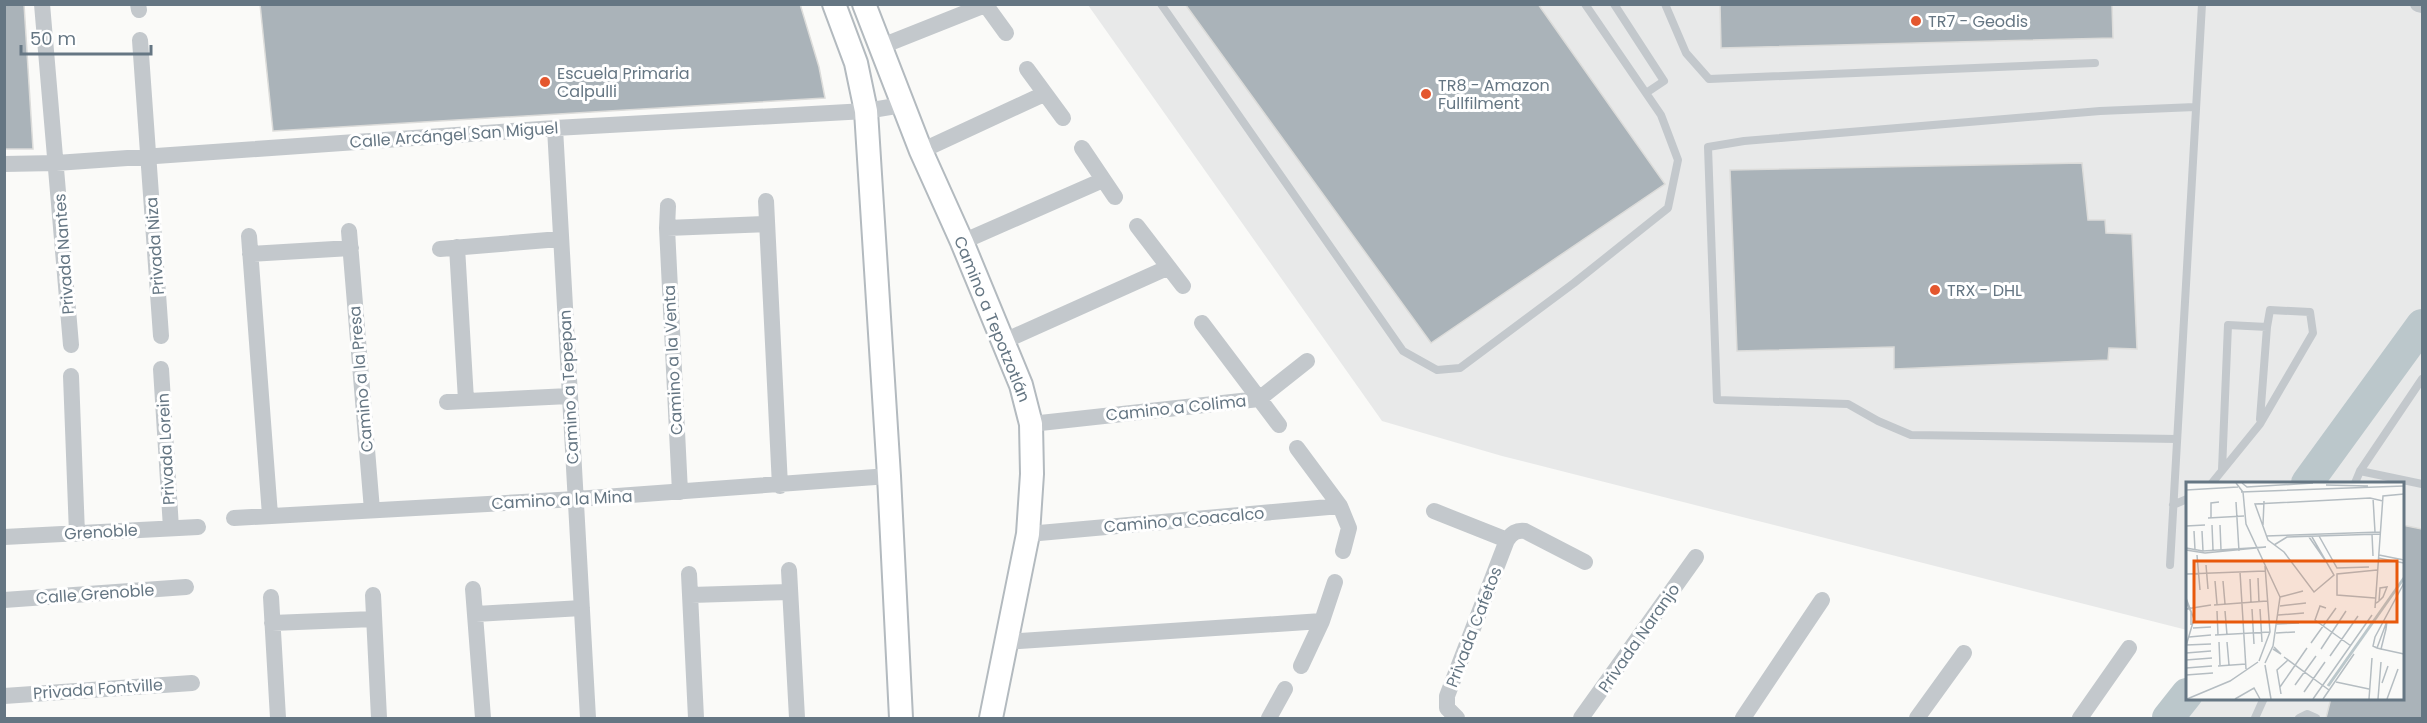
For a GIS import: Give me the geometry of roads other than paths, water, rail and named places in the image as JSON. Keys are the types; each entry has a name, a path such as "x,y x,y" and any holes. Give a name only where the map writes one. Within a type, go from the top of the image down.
{"main road":[{"path":"834,4 855,63 866,111 890,476 901,718"},
{"name":"Camino a Tepotzotlán","path":"864,4 882,46 902,105 1021,385 1031,424 1032,474 1028,534 991,718"}],"street":[{"name":"Privada Nantes","path":"42,4 71,345"},
{"path":"2418,4 2422,6"},
{"path":"882,46 985,5 1006,33"},
{"name":"Privada Niza","path":"140,40 161,336"},
{"path":"1027,69 1063,118"},
{"path":"921,151 1044,94"},
{"name":"Calle Arcángel San Miguel","path":"4,164 56,163 555,128 866,111 902,105"},
{"name":"Camino a Tepepan","path":"555,128 588,718"},
{"path":"1082,148 1115,197"},
{"path":"962,242 1103,180"},
{"path":"766,201 780,486"},
{"name":"Camino a la Venta","path":"668,206 667,228 680,492"},
{"path":"667,228 767,224"},
{"path":"1137,226 1183,286"},
{"name":"Camino a la Presa","path":"349,231 372,510"},
{"path":"249,236 270,515"},
{"path":"440,249 560,239"},
{"path":"250,254 351,248"},
{"path":"457,248 466,400"},
{"path":"1002,342 1167,268"},
{"path":"1202,323 1279,425"},
{"name":"Camino a Colima","path":"1031,424 1259,399 1307,361"},
{"name":"Privada Lorein","path":"161,369 171,528"},
{"path":"71,376 77,534"},
{"path":"447,402 569,396"},
{"path":"1297,448 1340,506 1349,528 1343,551"},
{"name":"Camino a la Mina","path":"234,518 780,486 890,476"},
{"name":"Camino a Coacalco","path":"1028,534 1340,506"},
{"path":"1434,511 1510,537 1518,530 1525,531 1585,562"},
{"name":"Grenoble","path":"4,537 198,527"},
{"name":"Privada Cafetos","path":"1457,718 1447,708 1447,696 1510,537"},
{"name":"Privada Naranjo","path":"1581,718 1696,557"},
{"path":"789,570 797,718"},
{"path":"689,574 696,718"},
{"path":"1301,666 1322,621 1335,582"},
{"name":"Calle Grenoble","path":"4,600 186,587"},
{"path":"473,589 483,718"},
{"path":"691,595 790,592"},
{"path":"373,595 379,718"},
{"path":"271,597 278,718"},
{"path":"1743,718 1822,600"},
{"path":"476,614 582,608"},
{"path":"272,622 374,619"},
{"path":"1006,642 1322,621"},
{"path":"2080,718 2128,648"},
{"path":"1917,718 1964,652"},
{"name":"Privada Fontville","path":"4,696 192,683"},
{"path":"1269,718 1285,689"}],"lane":[{"path":"1161,4 1403,351 1437,370 1460,368 1574,283 1668,208 1678,160 1661,115 1585,4"},
{"path":"1614,4 1664,81 1646,93"},
{"path":"1665,4 1686,53 1709,79 2095,63"},
{"path":"2170,565 2202,4"},
{"path":"2177,439 1911,435 1878,421 1848,404 1717,400 1708,147 1743,141 2100,111 2195,107"},
{"path":"2213,482 2260,424 2313,333 2310,312 2270,310 2260,424"},
{"path":"2222,470 2228,325 2267,327"},
{"path":"2355,482 2360,471 2422,379"},
{"path":"2360,471 2422,484"},
{"path":"2173,505 2186,499"},
{"path":"2255,718 2264,699"},
{"path":"2299,718 2307,714 2316,718"}],"waterway":[{"path":"2308,482 2422,325"},
{"path":"2168,718 2186,695"}],"place":[{"name":"TR7 - Geodis","path":"1916,21"},
{"name":"Escuela Primaria Calpulli","path":"545,82"},
{"name":"TR8 - Amazon Fullfilment","path":"1426,94"},
{"name":"TRX - DHL","path":"1935,290"}]}
